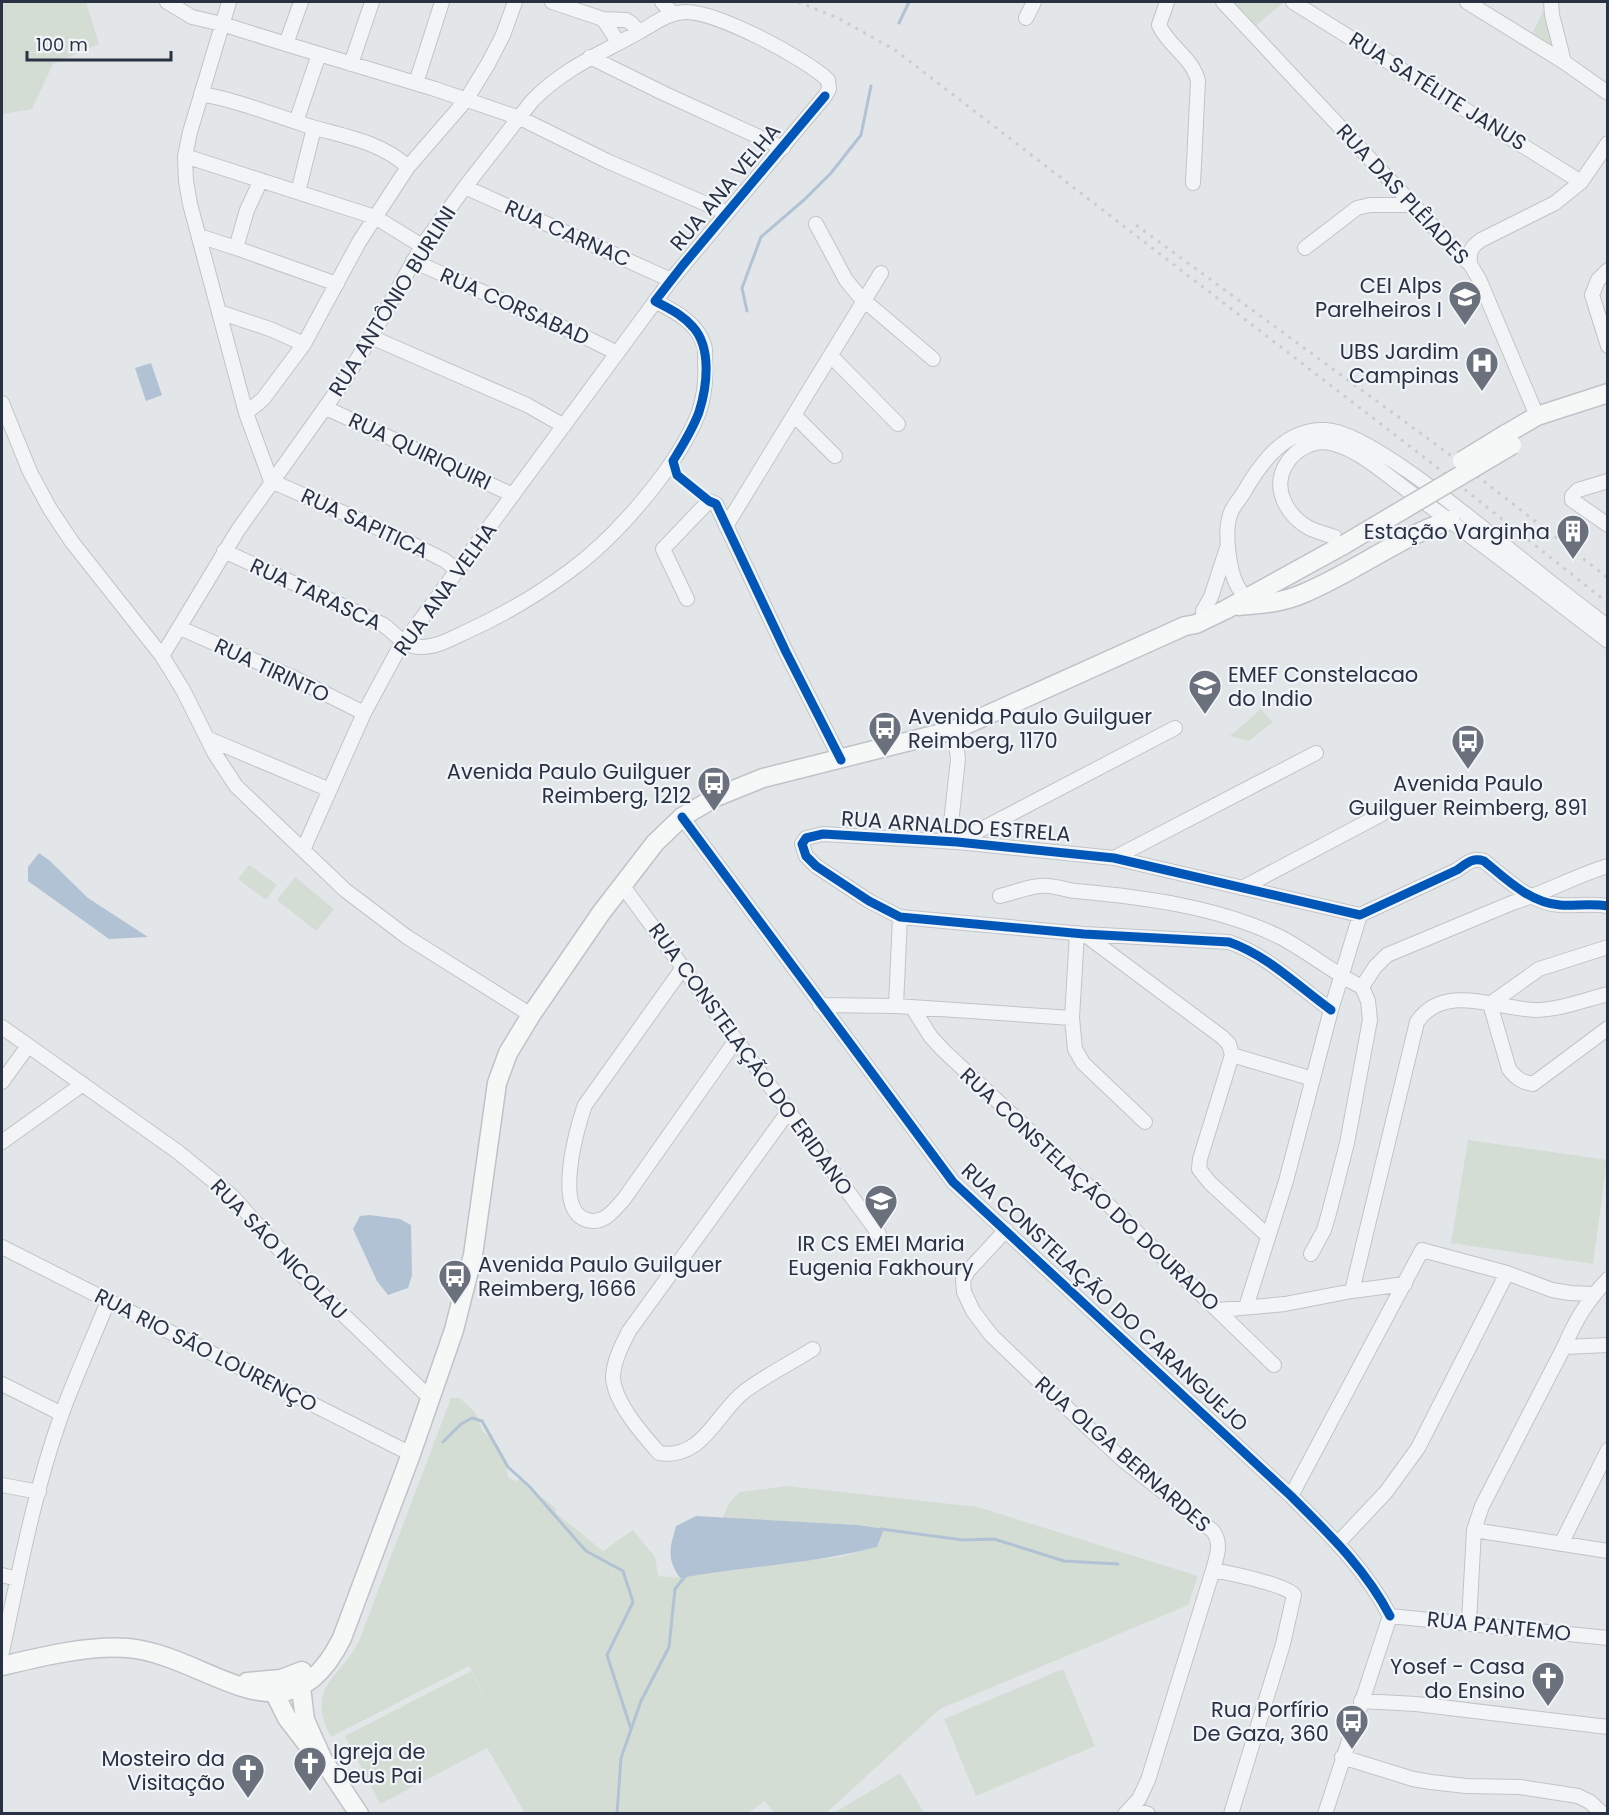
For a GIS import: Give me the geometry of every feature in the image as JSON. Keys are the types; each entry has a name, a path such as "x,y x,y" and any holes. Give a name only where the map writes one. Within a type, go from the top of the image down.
{"main road":[{"path":"323,1760 307,1744 288,1718 294,1686 342,1638 411,1454 454,1330 473,1255 497,1083 508,1053 531,1015 622,885 655,843 682,817 716,797 763,778 954,730 1185,626 1196,624 1243,600 1340,538 1539,421 1570,405 1608,393"},
{"path":"1185,626 1195,615 1203,611 1243,600 1272,603 1300,595 1328,582 1389,546 1450,520"},
{"path":"2,1666 97,1649 126,1648 149,1651 256,1691 294,1686"},
{"path":"294,1686 305,1720 323,1760 359,1814"}],"street":[{"path":"167,2 192,17 416,83 520,118 608,161 727,213"},
{"path":"229,2 190,132 185,156 186,182 230,360 246,413 271,480"},
{"path":"286,44 301,2"},
{"path":"351,64 372,2"},
{"path":"416,83 442,2"},
{"path":"246,413 263,399 304,344 359,242 408,167 466,100 503,35 515,2"},
{"path":"552,2 603,19 626,20 639,33"},
{"path":"662,2 673,14"},
{"path":"1026,18 1034,2"},
{"path":"1167,2 1159,25 1169,41 1192,67 1198,81 1193,183"},
{"name":"RUA DAS PLÊIADES","path":"1223,2 1470,264 1479,279 1539,421"},
{"name":"RUA SATÉLITE JANUS","path":"1293,2 1581,182"},
{"path":"1467,2 1564,62 1608,93"},
{"path":"1551,2 1564,62"},
{"name":"RUA ANA VELHA","path":"303,850 364,713 403,643 670,280 783,148 829,89 829,84 823,75 792,56 720,21 693,12 673,14"},
{"name":"RUA ANTÔNIO BURLINI","path":"162,656 224,551 271,480 326,408 371,337 422,246 532,101 549,84 590,57 673,14"},
{"path":"603,19 618,42"},
{"path":"296,122 320,54"},
{"path":"590,57 783,148"},
{"path":"201,94 232,100 314,128 352,137 398,158 408,167"},
{"path":"298,192 314,128"},
{"path":"1470,264 1469,253 1473,246 1555,203 1581,182 1608,143"},
{"path":"185,156 375,218 422,246"},
{"path":"236,248 247,210 261,180"},
{"name":"RUA CARNAC","path":"465,187 670,280"},
{"path":"1305,248 1356,208 1371,205 1413,205"},
{"path":"816,224 846,280 864,300 933,358"},
{"path":"199,236 337,284"},
{"name":"RUA CORSABAD","path":"413,261 617,353"},
{"path":"1608,270 1593,288 1592,295 1593,305 1608,346"},
{"path":"726,526 880,273"},
{"path":"1593,305 1608,300"},
{"path":"403,643 418,647 432,646 498,617 572,570 637,507 673,461 699,412 706,379 704,345 695,328 679,313 655,302"},
{"path":"219,312 270,329 304,344"},
{"path":"371,337 527,405 564,426"},
{"path":"831,356 898,424"},
{"path":"2,403 30,472 50,509 72,542 162,656 183,690 215,754 236,786 345,890 407,937 531,1015"},
{"name":"RUA QUIRIQUIRI","path":"326,408 513,495"},
{"path":"794,415 835,456"},
{"path":"1243,600 1234,582 1228,546 1230,515 1257,470 1280,444 1305,431 1328,430 1354,437 1382,454 1441,496 1608,627"},
{"path":"1340,538 1309,528 1290,512 1282,498 1281,475 1287,462 1300,450 1315,443 1327,442 1359,456 1450,520 1608,641"},
{"name":"RUA SAPITICA","path":"271,480 415,545 444,560 457,570"},
{"path":"1608,481 1578,490 1572,498 1576,504 1608,525"},
{"path":"687,599 663,553 665,545 709,501 716,504 841,760"},
{"path":"1203,611 1211,597 1228,546"},
{"name":"RUA TARASCA","path":"224,551 381,624 403,643"},
{"name":"RUA TIRINTO","path":"180,628 290,676 364,713"},
{"path":"953,842 1175,728"},
{"path":"953,842 958,759 954,730"},
{"path":"208,739 330,790"},
{"path":"1114,858 1316,753"},
{"path":"1242,888 1382,814"},
{"name":"RUA CONSTELAÇÃO DO CARANGUEJO","path":"682,817 953,1182 1291,1496 1338,1543 1377,1591 1390,1616"},
{"name":"RUA ARNALDO ESTRELA","path":"1331,1010 1258,956 1229,942 1081,933 900,917 869,901 816,866 806,856 802,844 806,838 823,834 953,842 1114,858 1360,915"},
{"path":"1246,1307 1286,1180 1331,1010 1360,915 1476,859 1484,861 1530,897 1561,905 1608,906"},
{"path":"1362,987 1375,967 1387,956 1512,903 1608,866"},
{"name":"RUA CONSTELAÇÃO DO ERIDANO","path":"622,885 879,1234"},
{"path":"1000,896 1042,885 1112,893 1228,917 1282,938 1342,977 1362,987 1368,1001 1370,1020 1347,1143 1324,1230 1311,1254"},
{"path":"896,1006 900,917"},
{"path":"1081,933 1072,1018 1075,1048 1080,1059 1145,1122"},
{"path":"1081,933 1222,1037 1231,1049 1232,1055 1200,1159 1199,1169 1210,1183 1268,1236"},
{"path":"1490,1004 1539,969 1608,947"},
{"path":"682,969 585,1105 577,1125 570,1155 570,1186 573,1206 578,1216 595,1221 610,1215 624,1199 736,1040"},
{"path":"1352,1291 1417,1022 1430,1007 1445,1001 1461,999 1534,1010 1608,994"},
{"path":"1490,1004 1509,1069 1515,1078 1533,1084 1608,1028"},
{"path":"820,1005 896,1006 1072,1018"},
{"name":"RUA CONSTELAÇÃO DO DOURADO","path":"912,1007 931,1037 943,1050 1219,1310 1274,1365"},
{"name":"RUA SÃO NICOLAU","path":"2,1027 178,1152 233,1197 302,1275 431,1398"},
{"path":"2,1082 28,1046"},
{"path":"1232,1055 1313,1079"},
{"path":"2,1142 83,1084"},
{"path":"788,1112 628,1331 617,1355 613,1378 620,1399 631,1419 659,1453 672,1455 689,1450 744,1392 813,1349"},
{"name":"RUA OLGA BERNARDES","path":"1006,1230 968,1271 963,1280 964,1292 973,1311 991,1335 1123,1460 1213,1531 1218,1539 1219,1546 1213,1570 1148,1780 1144,1791 1128,1811"},
{"name":"RUA RIO SÃO LOURENÇO","path":"2,1247 411,1454"},
{"path":"1291,1496 1422,1250 1507,1273 1552,1290 1593,1294"},
{"path":"1338,1543 1386,1492 1413,1455 1507,1273"},
{"path":"1470,1622 1474,1530 1482,1506 1579,1315 1593,1294 1608,1279"},
{"path":"1219,1310 1285,1304 1352,1291 1405,1284"},
{"path":"2,1652 17,1579 62,1414 108,1301"},
{"path":"1564,1347 1608,1345"},
{"path":"2,1384 62,1414"},
{"path":"1561,1544 1608,1450"},
{"path":"2,1485 39,1492"},
{"path":"1474,1530 1608,1551"},
{"path":"1213,1570 1279,1586 1291,1590 1294,1595 1280,1655 1231,1814"},
{"path":"2,1575 17,1579"},
{"path":"1325,1814 1390,1616"},
{"name":"RUA PANTEMO","path":"1390,1616 1470,1622 1608,1638"},
{"path":"1361,1701 1416,1704 1608,1727"},
{"path":"1342,1757 1413,1779 1431,1782 1520,1788 1578,1796 1590,1802 1601,1813"},
{"path":"1128,1811 1149,1814"}],"shaded area":[{"path":"2,2 86,2 99,44 53,64 32,109 2,114"},
{"path":"1233,2 1284,2 1256,26"},
{"path":"1544,10 1557,44 1554,47 1532,33"},
{"path":"1261,709 1273,722 1249,741 1230,736"},
{"path":"249,865 277,885 266,900 238,879"},
{"path":"295,877 334,909 316,931 277,900"},
{"path":"1468,1140 1607,1160 1593,1264 1451,1243"},
{"path":"451,1398 460,1398 476,1414 483,1432 494,1441 503,1455 509,1478 516,1481 520,1479 535,1495 545,1499 556,1509 556,1513 603,1551 633,1530 655,1557 658,1576 680,1578 727,1569 840,1557 877,1547 884,1529 858,1525 723,1518 729,1503 739,1492 787,1486 978,1507 1198,1576 1188,1605 940,1709 826,1813 774,1813 765,1801 748,1813 525,1813 487,1748 380,1804 345,1736 471,1671 506,1738 469,1666 331,1737 321,1707 327,1685 359,1641"},
{"path":"1063,1669 1095,1746 976,1796 944,1719"},
{"path":"900,1773 924,1813 834,1813"}],"water":[{"path":"151,363 162,395 146,401 135,368"},
{"path":"39,853 88,898 148,937 109,939 28,881 28,867"},
{"path":"360,1216 400,1219 411,1225 412,1275 408,1288 388,1295 377,1281 353,1229"},
{"path":"696,1516 858,1525 884,1529 877,1547 853,1553 680,1578 670,1553 676,1526"}],"waterway":[{"path":"899,23 909,2"},
{"path":"747,311 742,288 761,237 831,173 861,135 871,86"},
{"path":"443,1442 461,1424 472,1418 482,1421 508,1467 529,1486 586,1551 623,1571 633,1602 607,1655 631,1729"},
{"path":"881,1529 963,1540 994,1539 1064,1561 1118,1564"},
{"path":"617,1814 621,1758 641,1701 669,1647 675,1589 686,1575"}],"railway":[{"path":"798,2 838,18 895,50 1425,458 1608,603"},
{"path":"1136,225 1449,454 1608,578"}],"cycle path":[{"path":"825,96 655,301 689,322 699,336 705,357 706,380 702,402 694,425 673,461 677,475 716,504 786,652 841,760"},
{"path":"682,817 953,1182 1291,1496 1357,1567 1390,1616"},
{"path":"1331,1010 1270,963 1229,942 1084,934 900,917 869,901 816,866 806,856 802,844 806,838 823,834 957,842 1114,858 1360,915 1457,870 1469,862 1480,860 1519,889 1539,900 1560,905 1608,906"}],"place":[{"name":"CEI Alps Parelheiros I","path":"1465,326"},
{"name":"UBS Jardim Campinas","path":"1482,392"},
{"name":"Estação Varginha","path":"1573,560"},
{"name":"EMEF Constelacao do Indio","path":"1205,715"},
{"name":"Avenida Paulo Guilguer Reimberg, 1170","path":"885,757"},
{"name":"Avenida Paulo Guilguer Reimberg, 891","path":"1468,770"},
{"name":"Avenida Paulo Guilguer Reimberg, 1212","path":"714,812"},
{"name":"IR CS EMEI Maria Eugenia Fakhoury","path":"881,1230"},
{"name":"Avenida Paulo Guilguer Reimberg, 1666","path":"455,1305"},
{"name":"Yosef - Casa do Ensino","path":"1548,1707"},
{"name":"Rua Porfírio De Gaza, 360","path":"1352,1750"},
{"name":"Igreja de Deus Pai","path":"310,1792"},
{"name":"Mosteiro da Visitação","path":"248,1799"}]}
